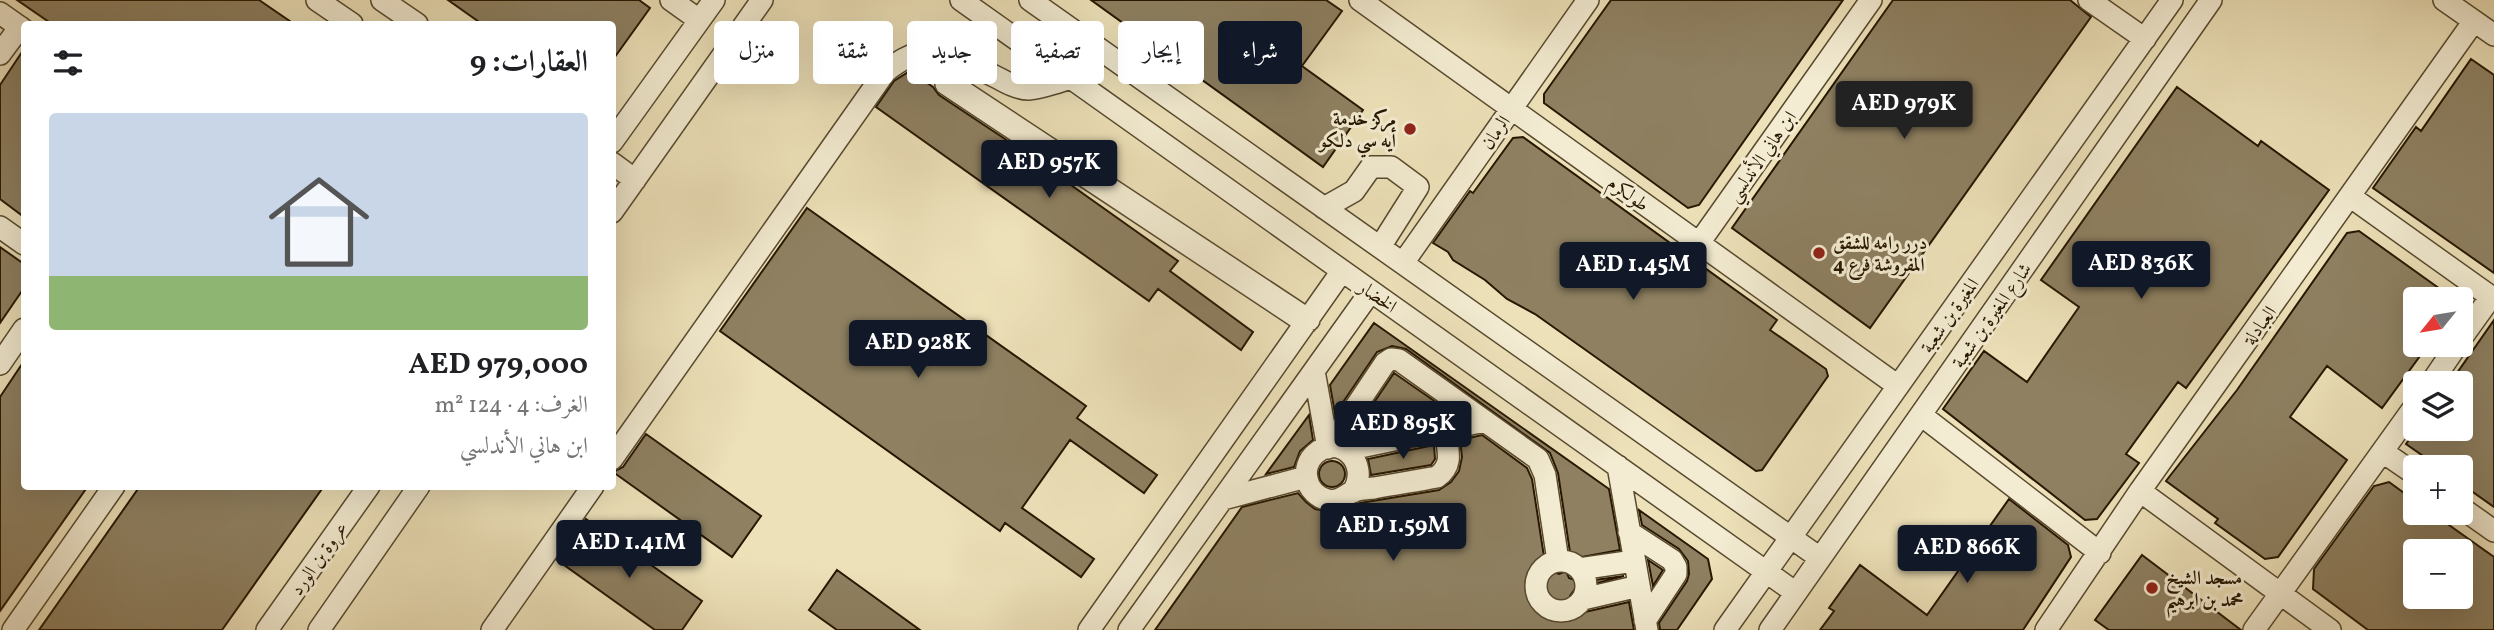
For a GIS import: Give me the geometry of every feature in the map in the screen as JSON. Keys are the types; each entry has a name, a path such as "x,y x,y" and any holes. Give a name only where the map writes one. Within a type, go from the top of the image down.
{"street":[{"path":"317,0 348,21"},
{"path":"382,0 413,21"},
{"path":"671,0 699,20"},
{"path":"616,136 714,0"},
{"path":"616,206 762,0"},
{"name":"الخضار","path":"961,0 1011,35"},
{"path":"1030,0 1820,558"},
{"name":"طولكرم","path":"1360,0 1898,386"},
{"name":"الرمان","path":"1402,263 1588,0"},
{"name":"ابن هاني الأندلسي","path":"1699,243 1871,0"},
{"path":"2089,0 2145,39"},
{"name":"المغيرة بن شعبة","path":"1725,630 2172,0"},
{"name":"شارع المغيرة بن شعبة","path":"1770,630 2211,0"},
{"path":"2444,0 2494,35"},
{"path":"0,13 21,27"},
{"name":"العبادلة","path":"2046,630 2140,491 2474,22"},
{"path":"0,54 21,29"},
{"path":"616,453 885,72 902,58 921,51 941,50 1011,85 1028,89 1048,84"},
{"path":"1304,326 946,84 947,81 1304,326 1319,364 1337,449 1357,462 1359,477 1353,492"},
{"name":"الخضار","path":"1079,84 1796,593"},
{"path":"616,166 635,180"},
{"path":"1324,208 1354,191 1371,167 1391,167 1418,187 1380,247"},
{"path":"2351,197 2492,298 2473,323"},
{"path":"0,227 21,242"},
{"path":"1089,630 1342,271"},
{"path":"1110,601 1132,625 1371,291"},
{"path":"0,363 21,333"},
{"path":"1337,449 1385,363 1391,359 1399,360 1538,459 1543,467 1558,561"},
{"path":"1921,415 2100,553"},
{"path":"1445,429 1449,463 1446,471 1437,477 1353,492 1346,497 1329,500 1314,493 1306,477 1310,461 1315,454 1485,421"},
{"path":"2254,630 2403,423"},
{"path":"2383,452 2403,466"},
{"path":"1618,466 1646,626"},
{"path":"1223,499 1306,477"},
{"path":"13,630 111,490"},
{"name":"عروة بن الورد","path":"267,630 366,490"},
{"path":"318,630 416,490"},
{"path":"492,630 590,490"},
{"path":"2140,491 2330,630"},
{"path":"2473,516 2494,531"},
{"path":"1629,532 1672,560 1676,567 1676,574 1646,626"},
{"path":"1558,561 1566,561 1579,569 1586,584 1583,599 1565,621 1538,596 1536,581 1544,567 1558,561"},
{"path":"1579,569 1634,561"},
{"path":"1583,599 1639,586"}],"building":[{"path":"17,0 259,0 290,21 48,21"},
{"path":"448,0 639,0 650,8 616,55 616,21 478,21"},
{"path":"1091,0 1326,0 1342,11 1302,66 1363,110 1323,167 1204,81 1204,21 1120,21"},
{"path":"1611,0 1843,0 1699,205 1688,208 1544,103 1544,94"},
{"path":"1893,0 2070,0 2091,17 1870,328 1732,228"},
{"path":"21,54 21,215 0,199 0,85"},
{"path":"2471,59 2494,75 2494,273 2373,188 2416,127 2421,131"},
{"path":"907,73 907,84 929,84 939,95 1178,261 1170,271 1253,332 1241,350 1158,289 1149,301 876,107 894,81"},
{"path":"2177,87 2258,146 2261,141 2329,190 2186,388 2178,382 2126,454 2139,463 2097,519 2085,520 1943,409 1984,351 2027,382 2079,307 2041,280"},
{"path":"1523,137 1777,320 1770,330 1826,369 1828,376 1762,470 1756,471 1535,314 1507,299 1433,243 1513,138"},
{"path":"807,208 1086,406 1077,418 1157,475 1144,493 1070,440 1022,508 1094,559 1081,577 1005,523 1000,531 720,331"},
{"path":"2359,231 2437,287 2403,287 2403,357 2419,357 2409,371 2403,371 2403,379 2382,408 2327,366 2290,417 2347,460 2278,557 2265,559 2215,523 2218,519 2166,481 2237,390 2347,233"},
{"path":"0,247 21,262 21,292 0,323"},
{"path":"2494,320 2494,507 2473,492 2473,455 2422,455 2406,444 2408,441 2473,441 2473,371 2458,371 2468,357 2473,357 2473,350"},
{"path":"1374,323 1609,489 1620,550 1571,559 1558,473 1550,453 1406,349 1392,346 1377,352 1335,414 1330,385"},
{"path":"21,366 21,490 85,490 0,611 0,397"},
{"path":"1394,373 1453,414 1352,435"},
{"path":"1309,415 1313,440 1300,451 1294,467 1266,474"},
{"path":"646,434 761,516 732,557 616,474 616,470 623,467"},
{"path":"1482,435 1527,468 1532,479 1548,570 1559,574 1566,571 1569,578 1580,582 1624,576 1575,589 1570,596 1573,607 1585,612 1629,602 1634,630 1155,630 1242,507 1298,493 1315,509 1336,513 1360,503 1439,490 1451,482 1459,471 1462,457 1460,440"},
{"path":"1434,445 1435,459 1431,465 1371,475 1368,459"},
{"path":"1332,461 1341,465 1345,474 1341,483 1332,487 1323,483 1319,474 1323,465"},
{"path":"2389,482 2403,492 2403,525 2449,525 2469,539 2403,539 2403,609 2473,609 2473,542 2494,557 2494,630 2368,630 2313,589 2314,569 2374,486"},
{"path":"137,490 321,490 222,630 39,630"},
{"path":"2009,499 2068,545 2071,557 2023,630 1820,630 1834,611 1829,608 1860,565 1927,615"},
{"path":"1639,510 1708,559 1712,579 1677,630 1660,630 1659,623 1687,581 1688,561 1679,549 1642,525"},
{"path":"586,519 702,601 682,630 655,630 557,560"},
{"name":"مسجد الشيخ محمد بن ابرهيم","path":"2142,555 2241,630 2109,630 2095,620"},
{"path":"1648,560 1663,570 1653,586"},
{"path":"837,570 920,630 837,630 809,610"}],"place":[{"name":"مركز خدمة أيه سي دلكو","path":"1410,129"},
{"name":"درر رامه للشقق المفروشة فرع 4","path":"1819,253"},
{"name":"مسجد الشيخ محمد بن ابرهيم","path":"2152,588"}]}
